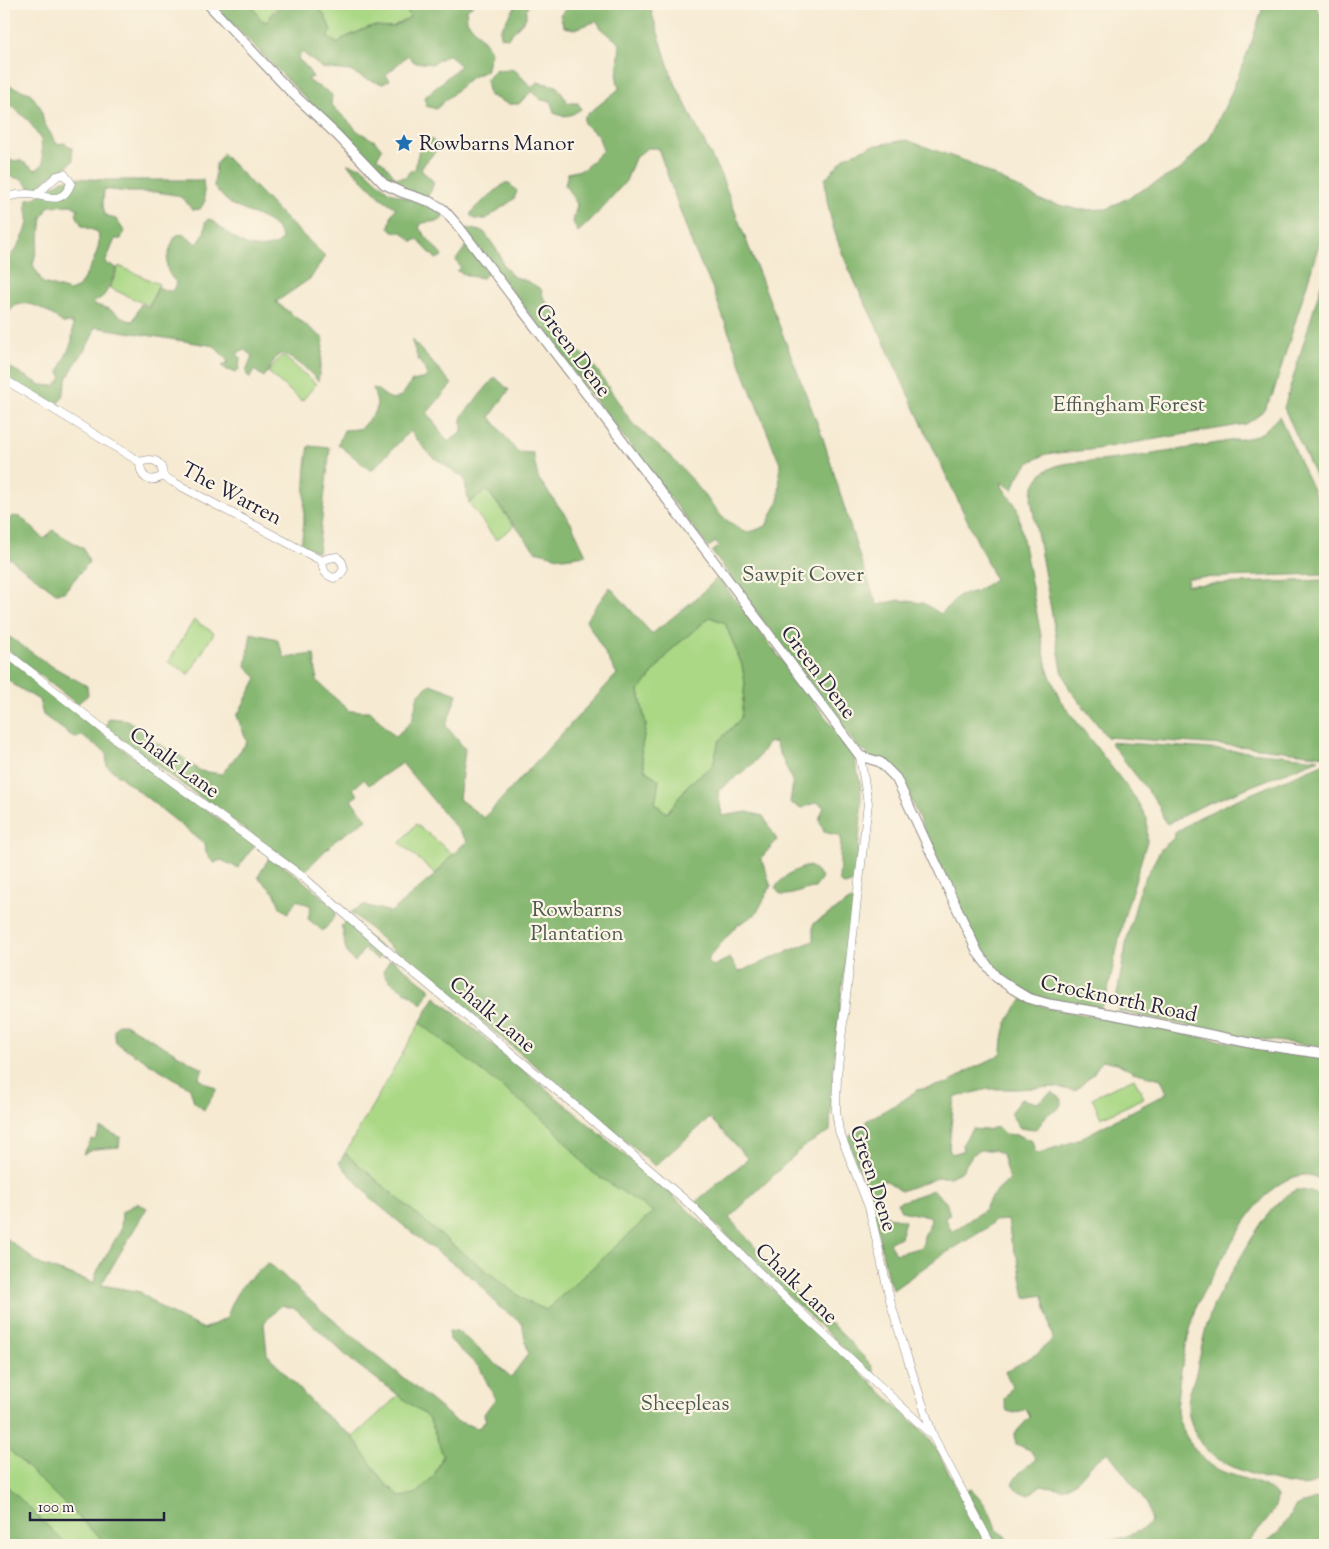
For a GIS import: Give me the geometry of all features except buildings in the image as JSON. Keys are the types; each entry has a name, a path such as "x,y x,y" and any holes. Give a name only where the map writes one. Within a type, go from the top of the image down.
{"street":[{"name":"Green Dene","path":"208,4 289,90 337,135 384,184 400,192 430,202 443,210 454,221 860,756 868,803 838,1066 836,1111 839,1131 869,1208 891,1304 933,1436 991,1545"},
{"path":"4,197 27,194 36,195"},
{"name":"The Warren","path":"4,379 140,462 149,459 157,462 162,467 163,476 322,562"},
{"path":"140,462 140,470 145,477 150,480 156,480 163,476"},
{"name":"Chalk Lane","path":"4,651 130,751 304,876 391,954 578,1108 693,1207 933,1436"},
{"name":"Crocknorth Road","path":"860,756 880,762 896,778 978,953 996,977 1013,989 1028,998 1049,1004 1111,1014 1255,1044 1325,1054"}],"green space":[{"path":"213,4 251,4 260,19 267,22 277,10 286,5 313,4 324,14 331,31 327,37 338,44 342,39 372,26 393,27 410,17 405,4 474,4 466,10 467,21 486,43 491,53 486,71 470,78 436,109 426,106 425,97 460,66 449,54 432,64 414,62 408,55 386,75 390,80 383,84 366,79 350,71 322,68 302,52 298,59 313,77 307,80 332,95 331,104 359,132 375,141 382,149 377,158 385,164 396,178 406,177 409,172 416,168 418,146 429,138 440,146 421,168 434,182 431,191 425,199 386,180"},
{"path":"251,4 283,4 274,10 267,22 260,19"},
{"path":"313,4 405,4 410,17 392,27 372,26 342,39 338,44 327,37 331,30 324,14"},
{"path":"517,4 530,4 526,10 526,18 508,38 501,37 500,30"},
{"path":"572,4 649,4 672,77 722,178 823,438 860,558 877,605 899,600 923,603 941,614 959,595 977,591 995,579 846,263 832,222 827,201 825,179 845,157 872,146 906,140 968,162 1043,201 1080,210 1107,209 1181,169 1209,139 1230,96 1252,41 1264,4 1315,4 1325,23 1325,225 1273,394 1265,408 1258,416 1246,424 1090,450 1046,454 1032,461 1023,469 1013,490 1001,482 1003,488 1017,507 1047,668 1060,700 1136,799 1147,819 1147,841 1124,917 1106,999 1100,1008 1060,1002 1034,995 1010,983 994,970 980,951 901,779 890,767 868,756 865,751 858,748 712,552 719,546 716,542 708,547 465,230 467,228 484,232 512,276 527,281 541,289 543,297 556,314 556,318 564,325 570,342 595,367 632,423 672,458 722,517 745,532 766,526 779,500 780,464 712,287 693,247 658,148 647,148 635,158 626,181 578,232 573,222 577,204 565,185 568,173 584,169 603,150 598,135 584,124 584,117 619,89 617,79 620,44 601,28 597,21 575,29 564,27 560,15"},
{"path":"508,68 516,71 532,88 537,82 557,86 568,103 578,103 581,109 568,115 558,115 554,113 551,101 541,100 532,91 519,104 508,104 489,95 486,80 496,69 506,71"},
{"path":"4,84 30,93 41,108 44,123 57,144 65,143 72,148 73,161 64,169 48,177 42,185 32,190 22,179 4,176 4,160 21,161 36,170 43,164 41,140 29,121 4,99"},
{"path":"223,154 325,256 311,278 276,302 324,339 318,381 303,366 282,353 277,356 264,377 254,370 250,378 246,371 252,356 245,350 237,353 240,358 239,369 236,372 227,370 222,366 228,362 215,346 95,327 90,341 70,373 63,396 59,402 50,404 4,377 4,364 41,385 55,386 62,378 59,372 72,341 73,323 63,323 34,305 21,304 15,306 4,318 4,262 12,254 26,230 28,224 27,199 34,198 63,180 76,178 105,180 203,180 205,201 200,209 192,210 184,199 176,195 104,189 103,205 105,215 116,219 124,231 121,239 115,239 105,263 117,268 110,285 104,296 93,304 109,309 127,320 133,321 141,304 149,308 158,287 172,291 176,286 176,282 168,270 167,263 168,254 177,235 182,234 197,244 204,234 205,222 208,219 242,243 250,246 267,247 278,244 282,239 275,226 261,217 231,204 214,187 216,164","holes":["71,205 78,209 76,214 82,226 98,232 99,239 93,261 79,287 70,291 43,283 33,265 42,218 49,206"]},
{"path":"347,164 362,167 388,191 439,211 444,217 439,221 422,223 419,228 442,256 436,259 417,239 413,242 402,232 393,232 389,227 392,214 396,208 380,197"},
{"path":"505,183 509,183 517,191 514,199 486,219 475,219 470,215 475,208"},
{"path":"466,246 488,273 482,278 469,276 457,271 461,268 456,260"},
{"path":"119,266 159,284 149,306 110,288"},
{"path":"1325,272 1325,497 1284,408"},
{"path":"411,339 452,384 427,413 448,442 462,432 462,416 495,377 509,390 490,417 517,452 533,453 538,478 571,523 586,555 563,558 535,551 487,490 469,503 464,478 430,455 410,431 371,471 338,444 344,430 362,427 376,411 377,403 373,388 393,399 400,397 412,381 426,378 427,372 418,359"},
{"path":"282,355 316,384 302,401 268,372"},
{"path":"1279,416 1325,516 1325,574 1188,578 1187,585 1325,580 1325,756 1250,747 1107,737 1069,688 1062,670 1031,499 1036,483 1047,470 1061,465 1144,455 1253,437 1263,432"},
{"path":"309,446 330,448 318,552 301,545"},
{"path":"487,490 514,526 496,540 469,503"},
{"path":"12,516 21,517 44,539 53,530 84,549 89,562 64,592 56,593 4,554 4,528"},
{"name":"Rowbarns Plantation","path":"718,577 853,753 861,786 861,815 856,878 852,883 844,885 839,881 841,836 824,832 819,819 824,807 817,802 802,808 790,803 793,783 775,742 768,743 755,762 718,791 722,816 747,812 763,816 777,840 761,858 771,886 756,914 736,926 707,960 713,966 730,958 739,972 813,941 813,924 851,900 854,904 842,989 830,1131 803,1147 729,1218 814,1313 834,1326 872,1366 875,1378 694,1203 748,1159 710,1118 655,1166 441,988 410,965 351,912 364,905 391,912 436,874 467,841 402,763 369,785 364,779 353,789 358,795 351,800 367,819 336,840 304,872 105,728 109,718 128,720 150,739 182,757 200,771 222,774 247,742 237,716 257,678 246,666 251,633 277,639 285,658 314,654 317,681 349,711 370,711 395,737 412,721 418,695 430,684 457,694 446,726 465,749 459,799 484,818 617,674 586,620 610,587 652,634 699,596","holes":["710,617 725,623 742,665 745,683 741,718 719,741 713,765 689,784 667,813 655,804 659,780 645,770 641,751 646,726 639,691 672,649"]},
{"path":"710,617 725,623 742,665 745,683 741,718 719,741 713,765 689,784 667,813 655,804 659,780 645,770 641,751 646,726 639,691 672,649"},
{"path":"194,620 214,633 189,674 168,662"},
{"path":"4,633 48,664 87,686 88,695 77,704 4,647"},
{"path":"4,655 137,760 255,845 238,868 221,860 214,863 206,853 205,844 107,766 106,752 82,736 75,738 43,715 39,700 14,685 4,676"},
{"path":"1110,742 1240,751 1319,759 1204,805 1167,824 1158,804"},
{"path":"1325,763 1325,1047 1249,1038 1118,1011 1116,1000 1127,939 1141,886 1161,849 1173,839 1175,833 1196,819 1231,802"},
{"path":"416,824 453,854 436,874 400,843"},
{"path":"270,856 336,909 335,917 323,931 308,919 311,906 297,900 288,913 280,907 275,894 258,877"},
{"path":"810,866 822,877 815,888 781,895 775,888 790,873"},
{"path":"348,919 384,950 384,954 378,960 364,949 355,962 348,954 341,926"},
{"path":"390,960 393,960 429,988 429,992 422,1005 386,976 383,971"},
{"name":"Sheepleas","path":"435,997 674,1197 960,1494 986,1545 4,1545 4,1236 41,1265 101,1285 140,1292 167,1312 204,1329 227,1318 319,1410 353,1437 399,1395 429,1418 444,1455 435,1473 469,1436 515,1396 546,1310 526,1301 450,1243 345,1153"},
{"name":"Sheepleas","path":"435,997 674,1197 925,1433 937,1450 986,1545 107,1545 4,1445 4,1236 41,1265 94,1283 96,1274 121,1229 122,1212 137,1203 147,1208 101,1285 140,1292 167,1312 204,1329 227,1318 234,1299 242,1286 268,1263 315,1305 456,1421 478,1428 486,1421 484,1414 495,1399 480,1368 450,1340 449,1331 459,1332 511,1377 528,1354 522,1323 498,1306 477,1281 421,1240 375,1202 339,1163 345,1153 450,1243 526,1301 546,1310 653,1212 589,1170 552,1126 420,1023","holes":["281,1305 296,1309 351,1360 429,1418 443,1455 435,1474 418,1493 401,1497 383,1481 353,1437 319,1410 267,1354 264,1323"]},
{"path":"1023,999 1048,1008 1270,1050 1325,1057 1325,1182 1307,1175 1282,1182 1258,1204 1245,1221 1200,1298 1182,1363 1179,1381 1177,1411 1179,1421 1200,1456 1219,1470 1267,1487 1277,1496 1270,1517 1247,1545 1078,1545 1089,1536 1101,1544 1134,1533 1151,1523 1147,1504 1108,1452 1093,1463 1076,1482 1063,1489 1041,1485 1029,1495 1016,1490 1012,1483 1021,1471 1036,1459 1030,1450 1016,1444 1015,1433 1030,1417 1026,1409 1015,1413 1007,1411 1004,1399 1012,1387 1005,1372 1038,1353 1053,1339 1043,1295 1025,1298 1018,1260 1011,1241 1008,1220 994,1221 987,1228 936,1259 893,1290 888,1279 871,1200 847,1138 858,1130 868,1127 866,1121 917,1090 949,1083 1002,1053 1003,1036 1007,1024","holes":["1102,1060 1117,1063 1133,1072 1161,1079 1167,1093 1075,1141 1036,1154 1032,1141 1017,1135 1005,1134 998,1127 986,1130 972,1129 962,1145 963,1151 951,1154 949,1148 953,1106 956,1097 988,1089 1055,1087 1075,1091 1093,1074","980,1150 994,1150 1002,1154 1009,1180 991,1197 984,1210 952,1232 945,1217 950,1215 946,1202 933,1190 897,1203 901,1211 930,1216 931,1221 924,1236 923,1244 919,1248 895,1254 889,1243 900,1237 905,1221 887,1217 878,1199 881,1181 887,1181 901,1191 939,1177 950,1177 962,1171 972,1155"]},
{"path":"118,1024 125,1024 203,1069 199,1079 217,1089 204,1110 194,1102 190,1088 116,1043 114,1031"},
{"path":"1134,1078 1144,1098 1101,1118 1092,1098"},
{"path":"1052,1092 1062,1099 1059,1108 1046,1116 1035,1130 1020,1128 1010,1113 1021,1099 1037,1103"},
{"path":"101,1128 120,1137 119,1147 95,1149 83,1154 92,1139 95,1140"},
{"path":"1296,1190 1311,1192 1325,1198 1325,1480 1302,1486 1262,1478 1221,1461 1202,1445 1190,1421 1188,1406 1206,1327 1218,1297 1263,1220 1278,1203"},
{"path":"4,1483 67,1545 4,1545"},
{"path":"971,1489 983,1502 990,1513 996,1530 1005,1536 1009,1545 996,1545 966,1491"},
{"path":"1325,1495 1325,1545 1263,1545 1280,1531 1295,1507"}],"place":[{"name":"Rowbarns Manor","path":"404,143"}],"park label":[{"name":"Effingham Forest","path":"1129,404"},
{"name":"Sawpit Cover","path":"803,574"}]}
